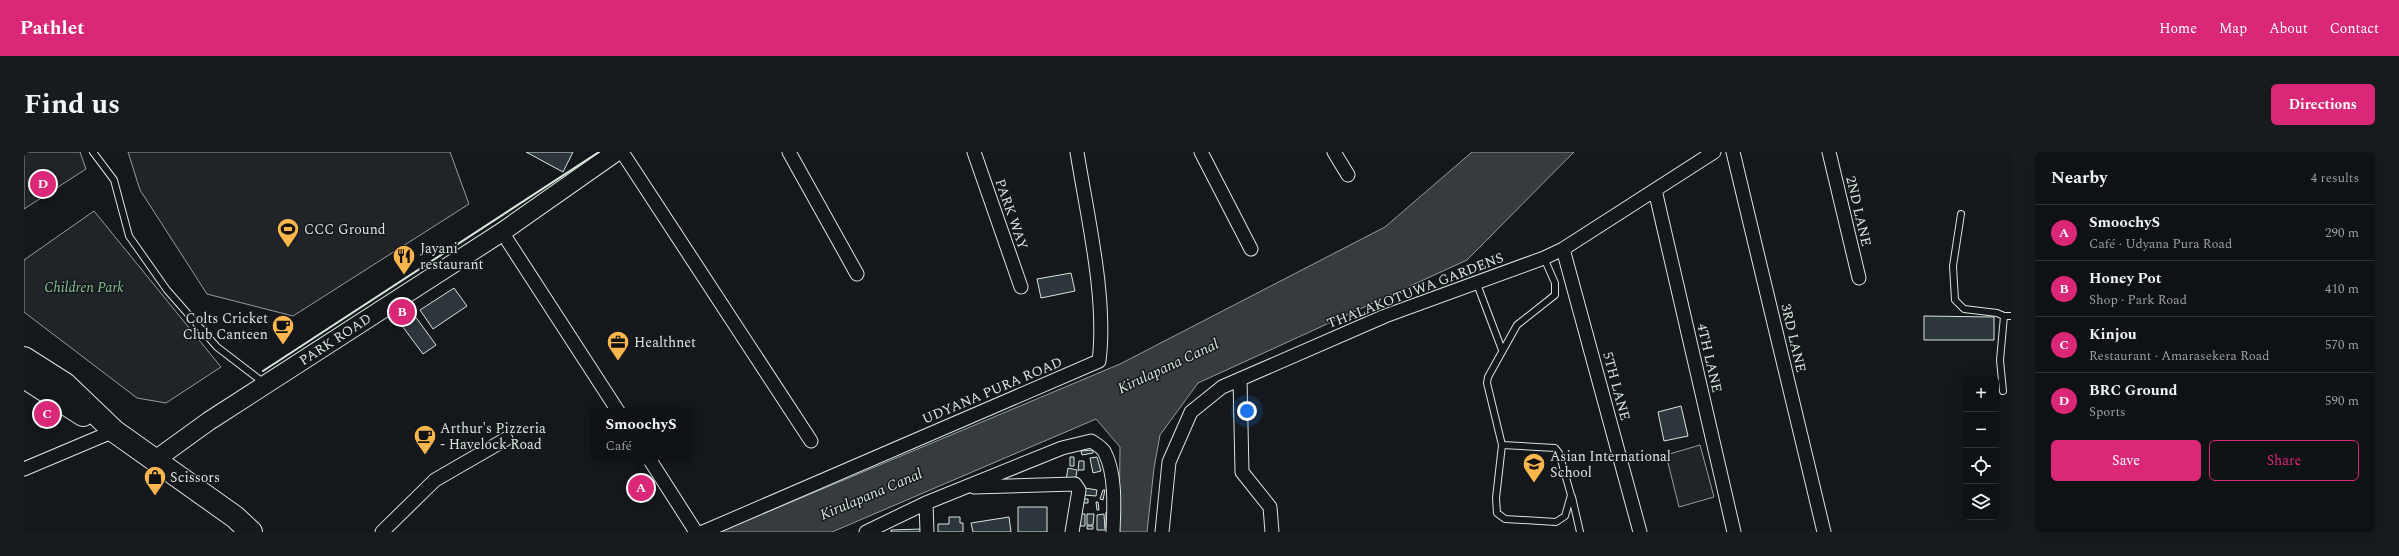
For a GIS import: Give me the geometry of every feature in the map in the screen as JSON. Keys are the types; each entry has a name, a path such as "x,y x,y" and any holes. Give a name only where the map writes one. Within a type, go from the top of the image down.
{"highway":[{"path":"24,358 65,384 114,431 235,517 252,532"},
{"path":"24,377 94,422 114,431"}],"main road":[{"name":"PARK ROAD","path":"155,460 266,384 502,232 616,152"}],"street":[{"path":"622,152 812,441"},
{"path":"789,152 857,274"},
{"name":"PARK WAY","path":"974,152 1020,287"},
{"name":"UDYANA PURA ROAD","path":"703,532 1099,361 1101,345 1099,298 1077,152"},
{"path":"1201,152 1251,249"},
{"path":"1334,152 1348,175"},
{"name":"THALAKOTUWA GARDENS","path":"1162,532 1169,462 1191,412 1222,387 1385,316 1477,284 1563,249 1714,152"},
{"name":"3RD LANE","path":"1733,152 1824,532"},
{"name":"2ND LANE","path":"1829,152 1858,278"},
{"name":"4TH LANE","path":"1655,190 1734,532"},
{"path":"502,232 616,408"},
{"name":"5TH LANE","path":"1563,249 1640,532"},
{"path":"1240,379 1242,472 1270,507 1272,532"},
{"path":"24,469 114,431"},
{"path":"382,532 436,480 506,439"},
{"path":"866,532 926,503 965,487 1062,448 1091,441 1105,451 1111,467 1114,514 1113,532"},
{"path":"650,460 696,532"},
{"path":"965,487 1075,484 1079,490 1072,532"},
{"path":"926,503 927,532"}],"lane":[{"path":"93,152 114,180 129,236 167,290 217,347 266,384"},
{"path":"1961,214 1953,266 1955,300 1964,309 2011,316"},
{"path":"1544,258 1555,283 1555,295 1517,325 1488,377 1487,383 1502,445 1496,498 1497,513 1505,519 1556,522 1565,516 1571,495"},
{"path":"1477,284 1502,350"},
{"path":"2003,391 2000,360 2004,316"},
{"path":"1502,445 1554,448 1559,453 1580,532"}],"green space":[{"path":"24,152 80,152 86,169 24,209"},
{"name":"CCC Ground","path":"128,152 450,152 469,204 293,316 207,294 140,190"},
{"name":"Children Park","path":"94,211 221,367 166,403 137,398 24,312 24,260"},
{"path":"1700,445 1714,497 1679,507 1666,455"}],"water":[{"name":"Kirulapana Canal","path":"1472,152 1574,152 1467,260 1198,383 1160,435 1154,468 1147,532 1119,532 1120,447 1096,419 832,532 720,532 1120,364 1385,227"}],"building":[{"path":"526,152 573,152 563,172"},
{"path":"1071,273 1075,291 1041,298 1037,279"},
{"path":"454,288 467,306 433,329 420,310"},
{"path":"404,301 436,345 423,354 391,311"},
{"path":"1924,316 1994,317 1994,340 1924,340"},
{"path":"1681,406 1688,436 1664,441 1658,412"},
{"path":"1093,450 1093,453 1082,455 1081,451"},
{"path":"1070,457 1074,457 1074,466 1070,466"},
{"path":"1097,457 1101,471 1093,473 1090,458"},
{"path":"1079,461 1084,461 1084,470 1078,470"},
{"path":"1068,468 1077,470 1075,482 1066,480"},
{"path":"1085,488 1097,490 1096,496 1084,495"},
{"path":"1103,490 1105,490 1103,500 1100,499"},
{"path":"1083,499 1088,499 1088,503 1083,503"},
{"path":"1096,502 1098,502 1099,510 1097,510"},
{"path":"1018,507 1047,507 1047,532 1018,532"},
{"path":"1106,512 1113,512 1112,528 1106,528"},
{"path":"1076,514 1085,514 1085,526 1076,526"},
{"path":"1087,514 1094,514 1093,525 1087,525"},
{"path":"1104,514 1105,530 1097,530 1097,515"},
{"path":"949,517 960,517 960,523 963,523 963,532 938,532 938,524 949,524"},
{"path":"1009,517 1011,532 973,532 971,523"},
{"path":"1087,526 1093,526 1093,529 1087,529"},
{"path":"922,529 922,532 891,532 891,530"}],"wall":[{"path":"263,371 599,152"}],"place":[{"name":"BRC Ground","path":"43,184"},
{"name":"CCC Ground","path":"288,248"},
{"name":"Jayani restaurant","path":"404,276"},
{"name":"Honey Pot","path":"402,312"},
{"name":"Colts Cricket Club Canteen","path":"283,346"},
{"name":"Healthnet","path":"618,362"},
{"name":"Kinjou","path":"47,414"},
{"name":"Arthur's Pizzeria - Havelock Road","path":"425,456"},
{"name":"Asian International School","path":"1534,484"},
{"name":"SmoochyS","path":"641,488"},
{"name":"Scissors","path":"155,496"}]}
